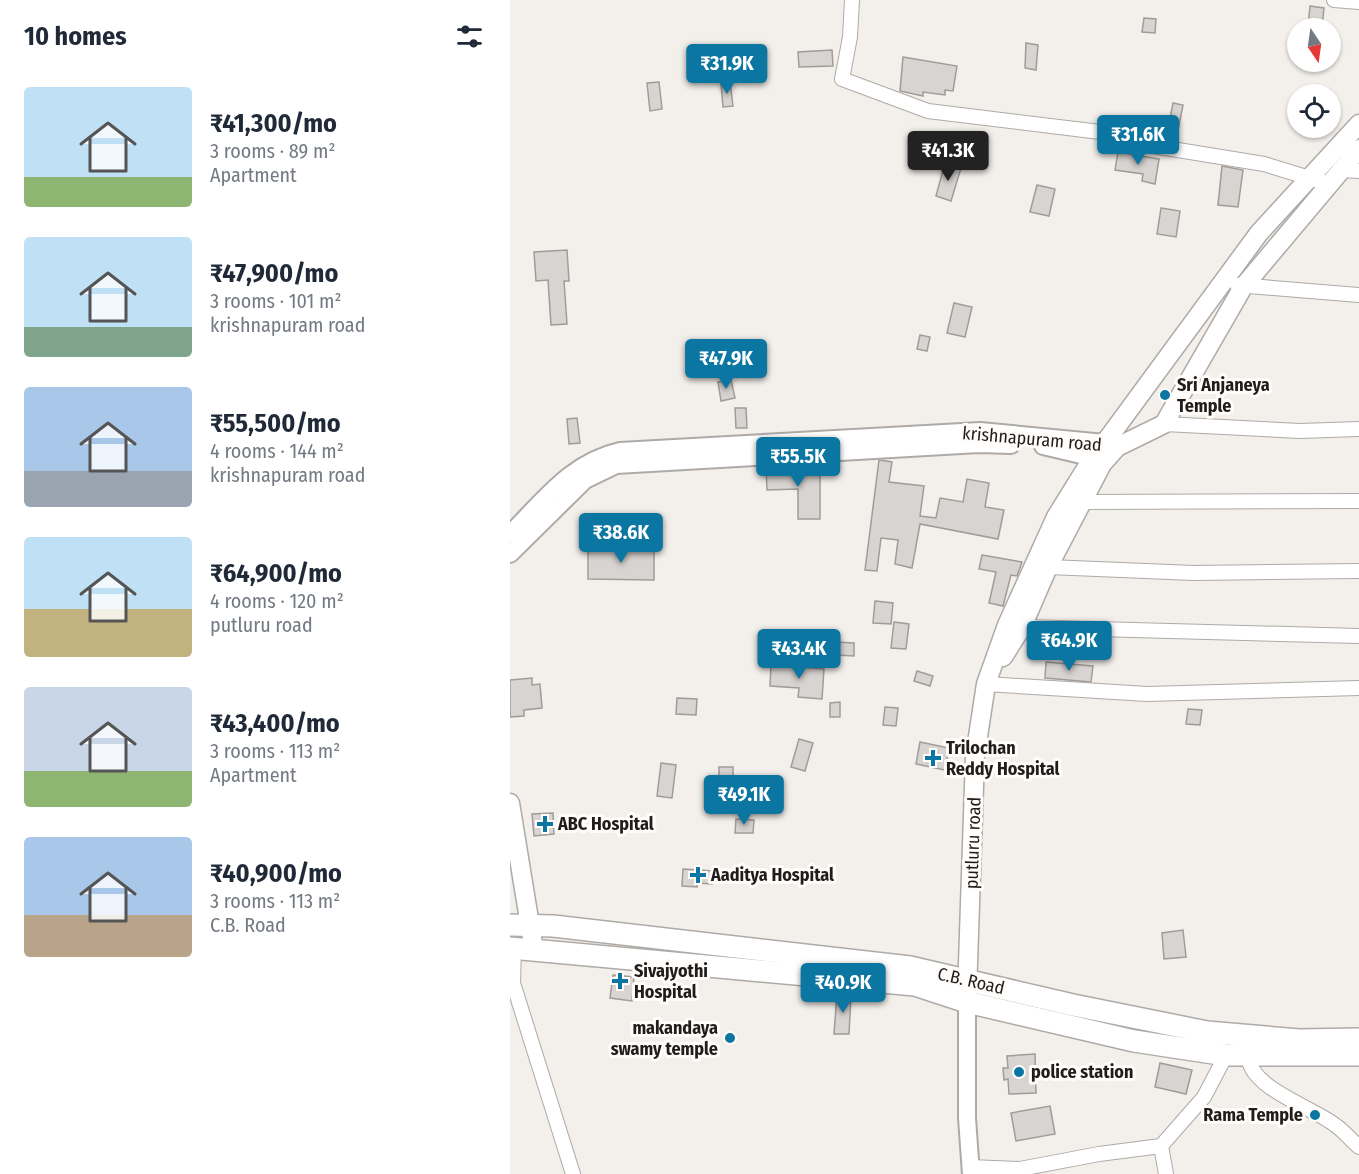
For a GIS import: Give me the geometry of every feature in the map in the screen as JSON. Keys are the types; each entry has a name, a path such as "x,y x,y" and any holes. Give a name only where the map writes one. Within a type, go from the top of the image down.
{"highway":[{"name":"C.B. Road","path":"520,925 910,967 1073,1005 1207,1032 1250,1046 1299,1040 1359,1039"},
{"path":"517,945 915,985 967,1002 1134,1041 1226,1055 1250,1046 1359,1055"}],"main road":[{"path":"986,684 1007,625 1056,517 1111,445 1223,281 1259,233 1335,176 1359,124"},
{"path":"1111,445 1164,424 1243,287 1359,149"},
{"path":"986,684 1023,627 1048,567 1098,461"},
{"name":"putluru road","path":"967,1002 975,756 986,684"},
{"path":"510,803 520,925 517,945"}],"street":[{"path":"852,0 850,37 842,79 878,93 928,111 1100,132 1141,144 1335,176"},
{"path":"1334,0 1359,2"},
{"path":"1223,281 1243,287 1359,295"},
{"path":"1164,424 1300,431 1359,429"},
{"name":"krishnapuram road","path":"510,534 576,469 598,456 620,451 980,431 1111,445"},
{"name":"krishnapuram road","path":"510,554 585,480 616,465 979,444 1042,446 1098,461"},
{"path":"1080,502 1359,501"},
{"path":"1048,567 1194,573 1359,571"},
{"path":"1023,627 1359,636"},
{"path":"986,684 1147,694 1359,688"},
{"path":"517,945 513,983 573,1174"},
{"path":"967,1002 967,1118 970,1171 1020,1169 1099,1154 1161,1146 1204,1097 1226,1055"},
{"path":"1250,1046 1254,1074 1285,1096 1334,1124 1359,1147"},
{"path":"1161,1146 1166,1174"}],"building":[{"path":"1310,6 1324,8 1323,18 1309,18"},
{"path":"1144,18 1156,19 1155,33 1142,32"},
{"path":"1026,43 1038,45 1036,70 1025,68"},
{"path":"736,47 737,63 717,64 716,48"},
{"path":"832,50 833,66 799,67 798,52"},
{"path":"903,57 957,66 953,91 945,90 945,95 923,92 923,96 900,91"},
{"path":"659,82 662,109 650,111 647,83"},
{"path":"730,82 733,106 723,107 721,83"},
{"path":"1173,103 1183,105 1177,136 1167,134"},
{"path":"1118,152 1159,159 1155,184 1142,181 1143,174 1115,170"},
{"path":"945,163 961,168 951,201 936,196"},
{"path":"1222,166 1243,170 1238,207 1218,205"},
{"path":"1037,185 1055,189 1049,216 1030,212"},
{"path":"1161,208 1180,211 1176,237 1157,234"},
{"path":"567,250 569,281 564,281 567,324 551,325 548,280 536,281 534,252"},
{"path":"954,303 972,307 965,337 947,333"},
{"path":"920,335 930,337 927,351 917,349"},
{"path":"731,380 735,398 721,401 718,382"},
{"path":"735,408 746,408 747,428 736,428"},
{"path":"577,418 580,443 569,444 567,419"},
{"path":"879,460 892,462 889,482 924,486 920,516 936,518 940,498 963,502 967,479 989,483 985,507 1004,510 998,539 920,524 912,568 895,564 898,540 881,538 877,571 865,570"},
{"path":"790,465 790,469 820,469 820,519 798,519 798,489 767,490 766,467"},
{"path":"588,549 654,549 654,580 588,579"},
{"path":"982,555 1022,562 1017,576 1011,575 1003,606 989,603 996,572 979,569"},
{"path":"875,601 893,603 891,624 873,623"},
{"path":"894,622 909,624 906,649 891,648"},
{"path":"836,642 854,643 854,656 836,655"},
{"path":"1046,662 1093,666 1091,682 1045,678"},
{"path":"771,665 824,669 822,699 798,697 799,688 770,686"},
{"path":"917,671 933,676 930,686 914,681"},
{"path":"532,678 532,685 540,684 542,708 524,710 524,716 510,717 510,680"},
{"path":"677,698 697,699 696,715 676,714"},
{"path":"840,702 840,717 830,717 830,703"},
{"path":"885,707 898,708 896,726 883,725"},
{"path":"1188,709 1202,710 1200,725 1186,724"},
{"path":"799,739 813,743 805,771 791,767"},
{"path":"920,742 949,748 945,770 916,764"},
{"path":"661,763 676,765 672,798 657,796"},
{"path":"719,767 733,767 733,778 719,778"},
{"path":"553,813 554,834 534,836 532,814"},
{"path":"736,819 754,820 753,833 735,833"},
{"path":"683,869 713,871 712,884 697,883 697,887 682,886"},
{"path":"1183,930 1186,957 1164,959 1162,933"},
{"path":"613,975 634,977 632,1001 610,998"},
{"path":"837,994 851,995 849,1034 834,1034"},
{"name":"police station","path":"1035,1054 1036,1093 1009,1094 1008,1079 1004,1080 1003,1068 1008,1068 1007,1056"},
{"path":"1160,1063 1192,1070 1186,1094 1155,1087"},
{"path":"1050,1106 1055,1134 1016,1141 1011,1113"}],"place":[{"name":"Sri Anjaneya Temple","path":"1165,395"},
{"name":"Trilochan Reddy Hospital","path":"933,758"},
{"name":"ABC Hospital","path":"545,824"},
{"name":"Aaditya Hospital","path":"698,875"},
{"name":"Sivajyothi Hospital","path":"620,981"},
{"name":"makandaya swamy temple","path":"730,1038"},
{"name":"police station","path":"1019,1072"},
{"name":"Rama Temple","path":"1315,1115"}]}
